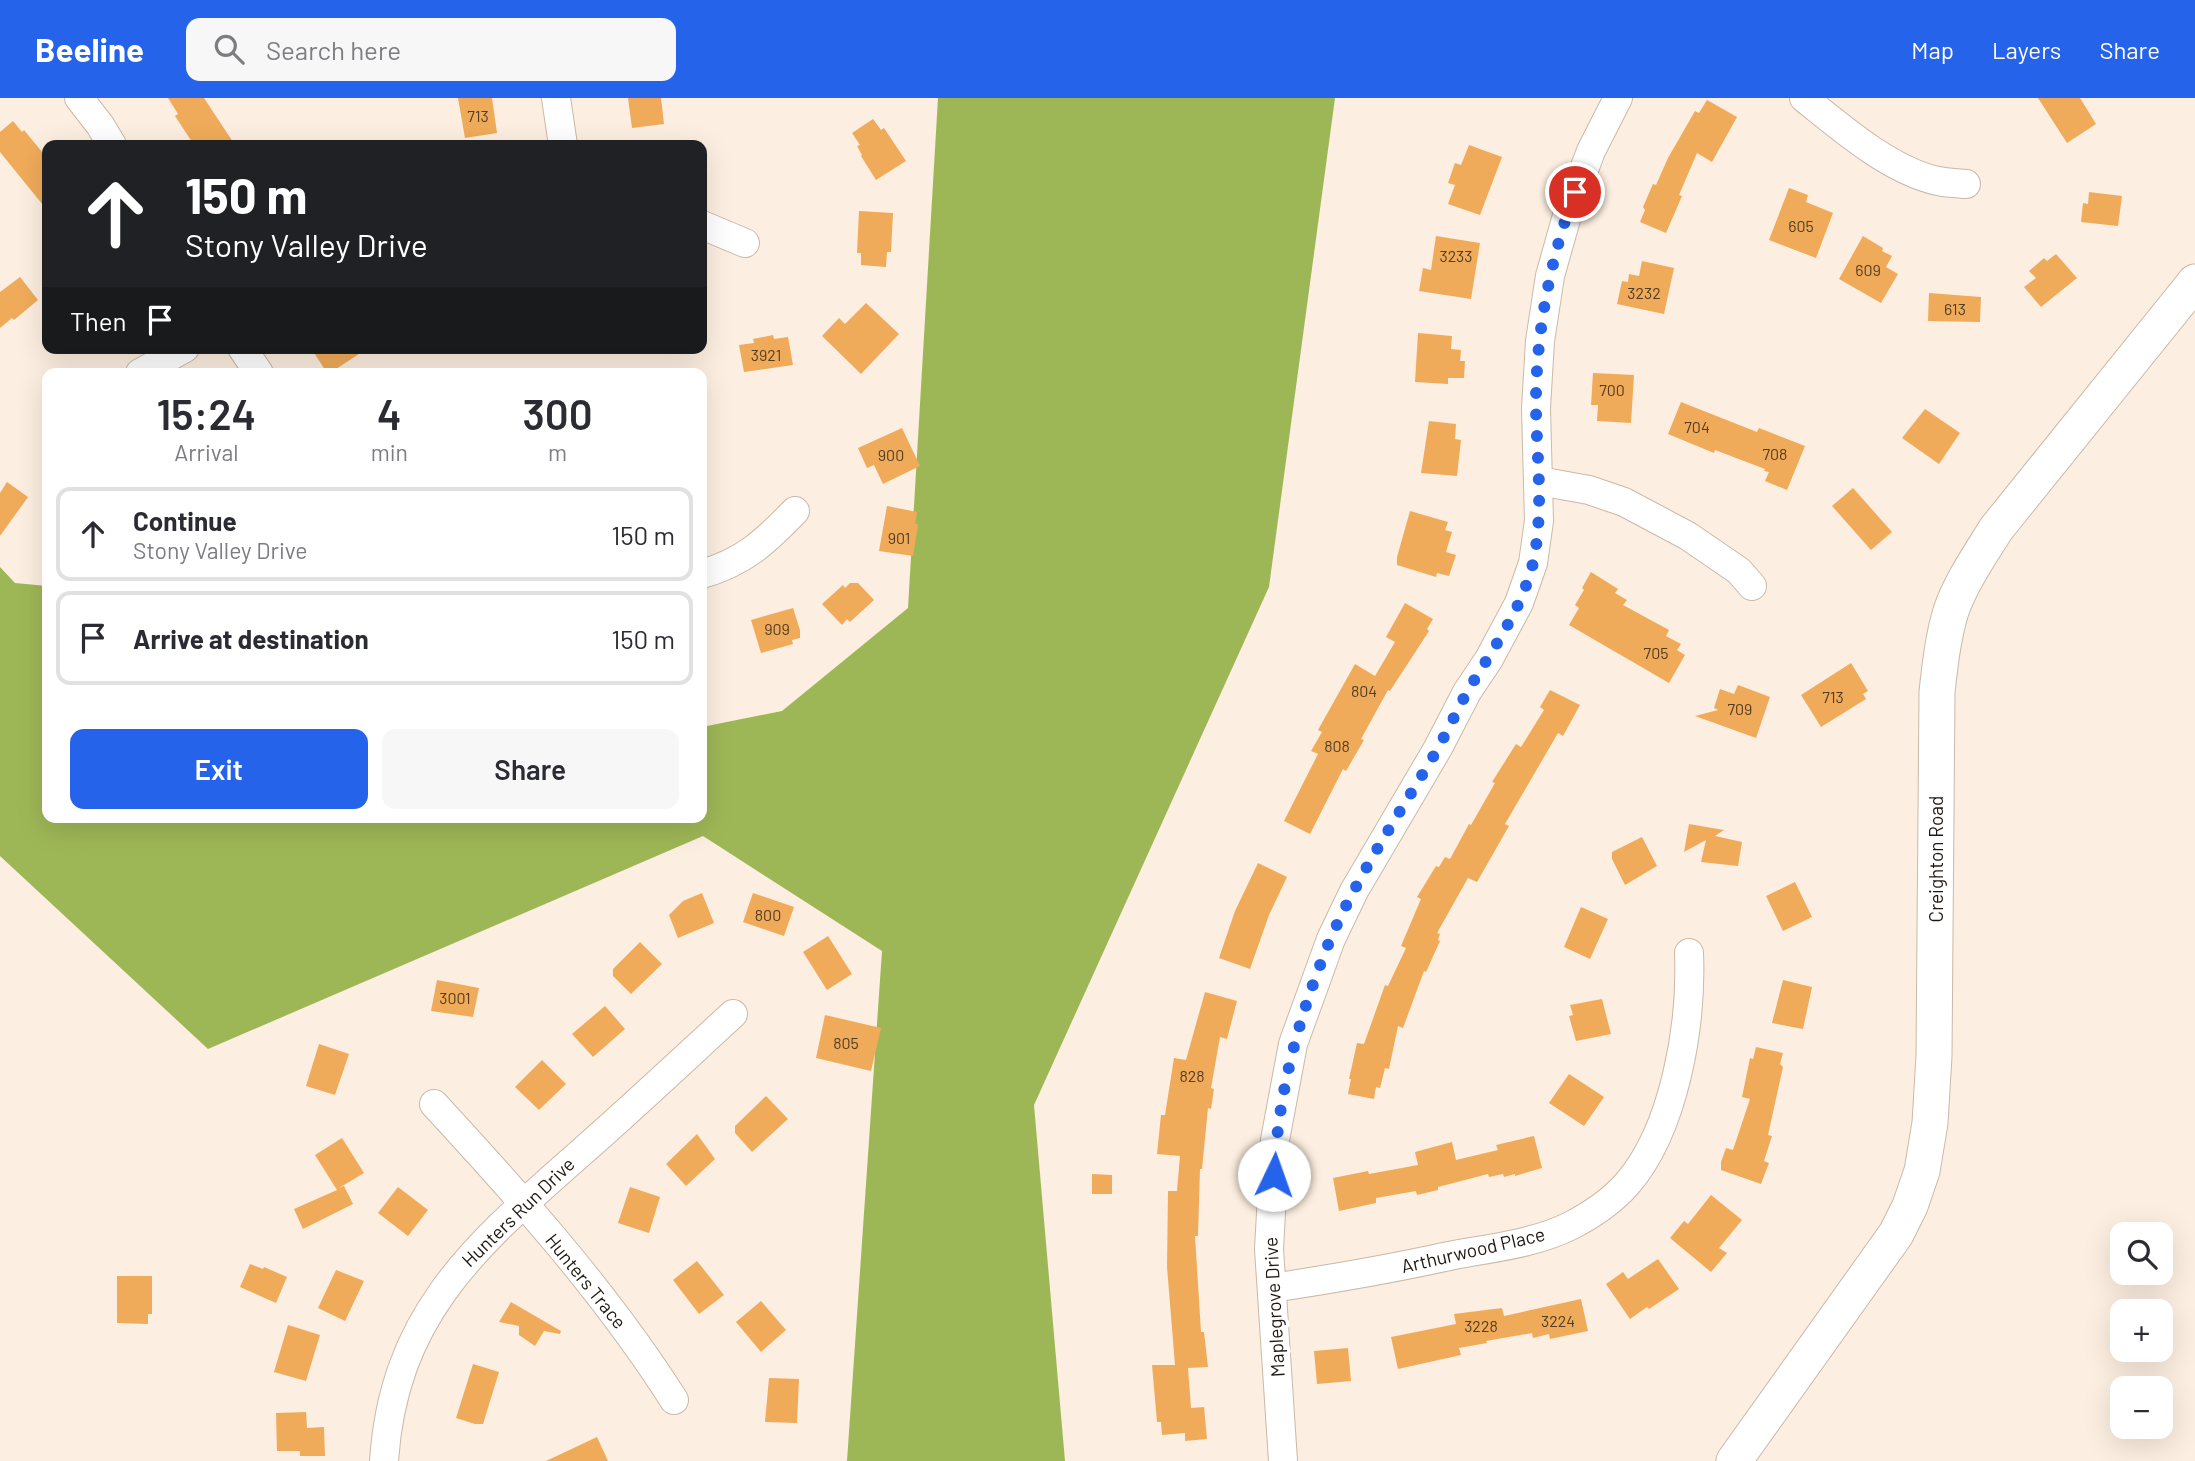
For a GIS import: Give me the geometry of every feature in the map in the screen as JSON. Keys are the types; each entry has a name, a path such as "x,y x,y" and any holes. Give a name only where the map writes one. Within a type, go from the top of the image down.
{"main road":[{"name":"Creighton Road","path":"1734,1461 1896,1234 1910,1206 1922,1171 1930,1123 1934,1056 1937,692 1941,656 1952,610 1970,571 1996,529 2195,282"}],"street":[{"path":"79,98 109,140"},
{"path":"556,98 562,140"},
{"name":"Maplegrove Drive","path":"1283,1461 1269,1249 1275,1140 1293,1044 1331,939 1354,891 1489,659 1519,603 1533,563 1539,522 1536,408 1540,341 1550,276 1567,212 1591,151 1618,98"},
{"path":"1804,98 1848,134 1903,169 1939,181 1966,184"},
{"path":"707,227 745,243"},
{"path":"150,368 174,354"},
{"path":"1539,481 1589,490 1624,502 1688,536 1739,571 1752,586"},
{"path":"707,573 746,556 765,542 795,511"},
{"name":"Arthurwood Place","path":"1272,1287 1355,1276 1522,1241 1570,1226 1608,1202 1629,1182 1654,1142 1669,1101 1686,1035 1689,953"},
{"name":"Hunters Run Drive","path":"384,1461 386,1428 392,1400 416,1335 459,1268 523,1205 733,1014"},
{"name":"Hunters Trace","path":"434,1104 574,1264 644,1353 674,1400"}],"green space":[{"path":"938,98 1335,98 1269,587 1034,1105 1065,1461 847,1461 882,951 703,836 208,1049 0,856 0,567 15,583 42,586 42,823 707,823 707,726 782,711 908,608"}],"building":[{"path":"168,98 204,98 232,140 191,140 175,116 178,114"},
{"path":"458,98 492,98 497,133 465,138"},
{"path":"628,98 661,98 664,124 632,128"},
{"path":"2038,98 2080,98 2096,124 2067,143"},
{"path":"1707,100 1737,117 1712,162 1697,153 1666,233 1640,222 1653,184 1656,185 1695,111 1699,113"},
{"path":"873,119 881,130 884,128 906,161 876,180 861,156 857,146 860,145 852,133"},
{"path":"13,121 42,152 42,204 0,152 0,132"},
{"path":"1469,145 1502,157 1480,215 1448,204 1455,185 1448,183 1455,163 1461,165"},
{"path":"1789,188 1808,195 1806,202 1833,213 1816,258 1769,240"},
{"path":"2089,192 2122,196 2118,226 2081,222 2083,203 2088,204"},
{"path":"859,211 893,213 891,252 887,252 886,267 861,265 861,253 857,253"},
{"path":"1436,236 1480,243 1471,299 1419,291 1423,268 1431,270"},
{"path":"1863,236 1892,256 1886,267 1898,274 1881,303 1839,279"},
{"path":"2056,254 2077,278 2041,307 2024,287 2036,278 2029,271 2044,258 2047,261"},
{"path":"1642,261 1674,268 1664,314 1617,304 1622,281 1628,282 1629,274 1639,276"},
{"path":"20,277 38,300 0,328 0,292"},
{"path":"1929,293 1981,297 1980,322 1928,321"},
{"path":"866,303 899,334 861,374 822,336 839,318 845,324"},
{"path":"1418,333 1452,336 1451,349 1461,350 1460,361 1465,361 1464,378 1448,378 1448,384 1415,382"},
{"path":"773,335 774,339 788,337 793,365 744,372 739,345 754,343 753,339"},
{"path":"315,354 359,354 338,368 324,368"},
{"path":"1593,373 1634,375 1631,423 1597,421 1598,405 1591,405"},
{"path":"1681,402 1757,432 1759,428 1805,446 1787,490 1765,481 1769,472 1764,471 1765,469 1715,450 1714,453 1668,434"},
{"path":"1925,409 1960,433 1939,464 1902,438"},
{"path":"1429,421 1456,424 1455,439 1461,440 1457,476 1421,473"},
{"path":"902,428 920,466 883,484 874,465 867,468 858,448"},
{"path":"7,482 28,497 0,536 0,493"},
{"path":"1853,488 1892,532 1871,550 1832,506"},
{"path":"887,506 917,512 913,556 879,551"},
{"path":"1410,511 1448,522 1445,530 1452,532 1446,552 1456,555 1449,576 1437,573 1436,577 1397,565"},
{"path":"1591,572 1618,589 1615,593 1627,600 1623,605 1669,630 1666,636 1681,644 1677,650 1685,655 1669,683 1569,625 1579,608 1575,605"},
{"path":"850,583 858,583 874,600 850,622 847,619 842,625 822,604 843,585 845,588"},
{"path":"1405,603 1433,619 1427,629 1429,631 1390,691 1388,690 1361,739 1364,740 1346,771 1343,769 1310,834 1284,821 1318,754 1311,751 1322,732 1318,730 1355,664 1375,676 1395,642 1386,637"},
{"path":"793,608 800,638 792,640 793,644 761,653 751,620"},
{"path":"1851,663 1868,691 1863,694 1866,699 1821,727 1801,695"},
{"path":"1738,685 1770,697 1756,738 1695,716 1718,710 1714,708 1720,689 1734,694"},
{"path":"1550,690 1580,705 1563,736 1558,733 1505,824 1509,826 1477,882 1468,878 1437,933 1440,934 1440,941 1426,972 1424,971 1403,1028 1398,1026 1389,1069 1385,1068 1380,1088 1376,1087 1374,1099 1348,1094 1357,1043 1364,1044 1385,985 1388,986 1406,948 1401,946 1421,899 1417,897 1436,866 1439,867 1445,857 1450,859 1495,783 1492,782 1516,744 1521,747 1544,710 1540,707"},
{"path":"1689,824 1724,830 1715,836 1742,842 1738,866 1701,862 1706,840 1684,852"},
{"path":"1642,837 1657,866 1625,885 1612,859 1612,852"},
{"path":"1258,863 1287,877 1269,915 1250,969 1219,958 1235,911"},
{"path":"1795,882 1812,917 1783,931 1766,896"},
{"path":"702,893 714,923 678,938 669,915 683,901"},
{"path":"753,893 794,907 784,936 743,922"},
{"path":"1581,907 1608,919 1590,959 1564,947"},
{"path":"828,936 852,974 827,990 803,952"},
{"path":"640,942 662,964 631,994 613,976 613,969"},
{"path":"437,980 479,988 473,1017 431,1011"},
{"path":"1783,980 1812,987 1803,1029 1772,1023"},
{"path":"1205,992 1237,1001 1227,1039 1220,1037 1200,1169 1198,1236 1195,1236 1201,1332 1204,1332 1208,1367 1188,1368 1191,1408 1204,1407 1207,1439 1185,1441 1185,1433 1162,1435 1161,1422 1157,1422 1152,1365 1175,1365 1167,1267 1168,1191 1177,1191 1180,1156 1157,1154 1161,1115 1165,1115 1174,1058 1186,1060"},
{"path":"1602,999 1611,1034 1576,1041 1569,1016 1573,1015 1570,1005"},
{"path":"605,1006 625,1029 593,1057 572,1034"},
{"path":"825,1015 881,1028 871,1071 816,1058"},
{"path":"319,1044 349,1054 335,1095 306,1086"},
{"path":"1756,1047 1783,1053 1780,1064 1783,1067 1768,1135 1772,1136 1764,1161 1769,1163 1761,1184 1721,1170 1726,1148 1733,1150 1750,1099 1742,1097 1750,1058 1753,1059"},
{"path":"542,1060 566,1084 539,1110 515,1087"},
{"path":"1569,1074 1604,1097 1584,1126 1549,1103"},
{"path":"766,1096 788,1119 752,1152 735,1133 735,1126"},
{"path":"697,1134 715,1159 686,1186 666,1164"},
{"path":"1534,1136 1542,1168 1515,1176 1504,1177 1503,1174 1489,1177 1488,1174 1417,1195 1416,1191 1376,1198 1376,1203 1339,1211 1333,1178 1418,1165 1415,1152 1452,1142 1456,1160 1498,1150 1496,1145"},
{"path":"342,1138 364,1173 339,1188 344,1186 353,1204 303,1229 294,1209 337,1190 315,1155"},
{"path":"1092,1174 1112,1175 1112,1194 1092,1194"},
{"path":"398,1187 428,1210 408,1236 378,1213"},
{"path":"630,1187 660,1197 649,1233 618,1223"},
{"path":"1711,1195 1742,1220 1719,1248 1727,1253 1711,1272 1670,1238 1684,1221 1688,1224"},
{"path":"1658,1259 1679,1289 1630,1319 1606,1284 1623,1272 1628,1279"},
{"path":"697,1261 724,1295 699,1314 673,1280"},
{"path":"250,1264 287,1277 276,1303 240,1287"},
{"path":"336,1270 364,1281 345,1321 318,1308"},
{"path":"117,1276 152,1276 152,1314 148,1314 148,1324 117,1323"},
{"path":"1581,1299 1588,1331 1550,1339 1549,1334 1533,1338 1532,1333 1486,1341 1487,1343 1459,1348 1461,1355 1398,1369 1391,1337 1456,1324 1454,1314 1502,1308 1504,1316"},
{"path":"761,1301 786,1330 761,1352 736,1322"},
{"path":"511,1302 561,1331 560,1334 544,1331 535,1346 519,1335 519,1326 499,1322"},
{"path":"288,1325 320,1335 306,1381 274,1372"},
{"path":"1348,1348 1351,1381 1317,1384 1314,1351"},
{"path":"473,1364 499,1372 483,1424 456,1418"},
{"path":"769,1378 799,1379 797,1423 765,1422"},
{"path":"306,1412 307,1428 324,1427 325,1456 300,1456 300,1451 277,1451 276,1413"},
{"path":"597,1437 608,1461 546,1461"}],"route":[{"path":"1274,1175 1275,1140 1293,1044 1331,939 1381,843 1513,617 1533,563 1539,522 1536,408 1540,341 1550,276 1575,192"}]}
